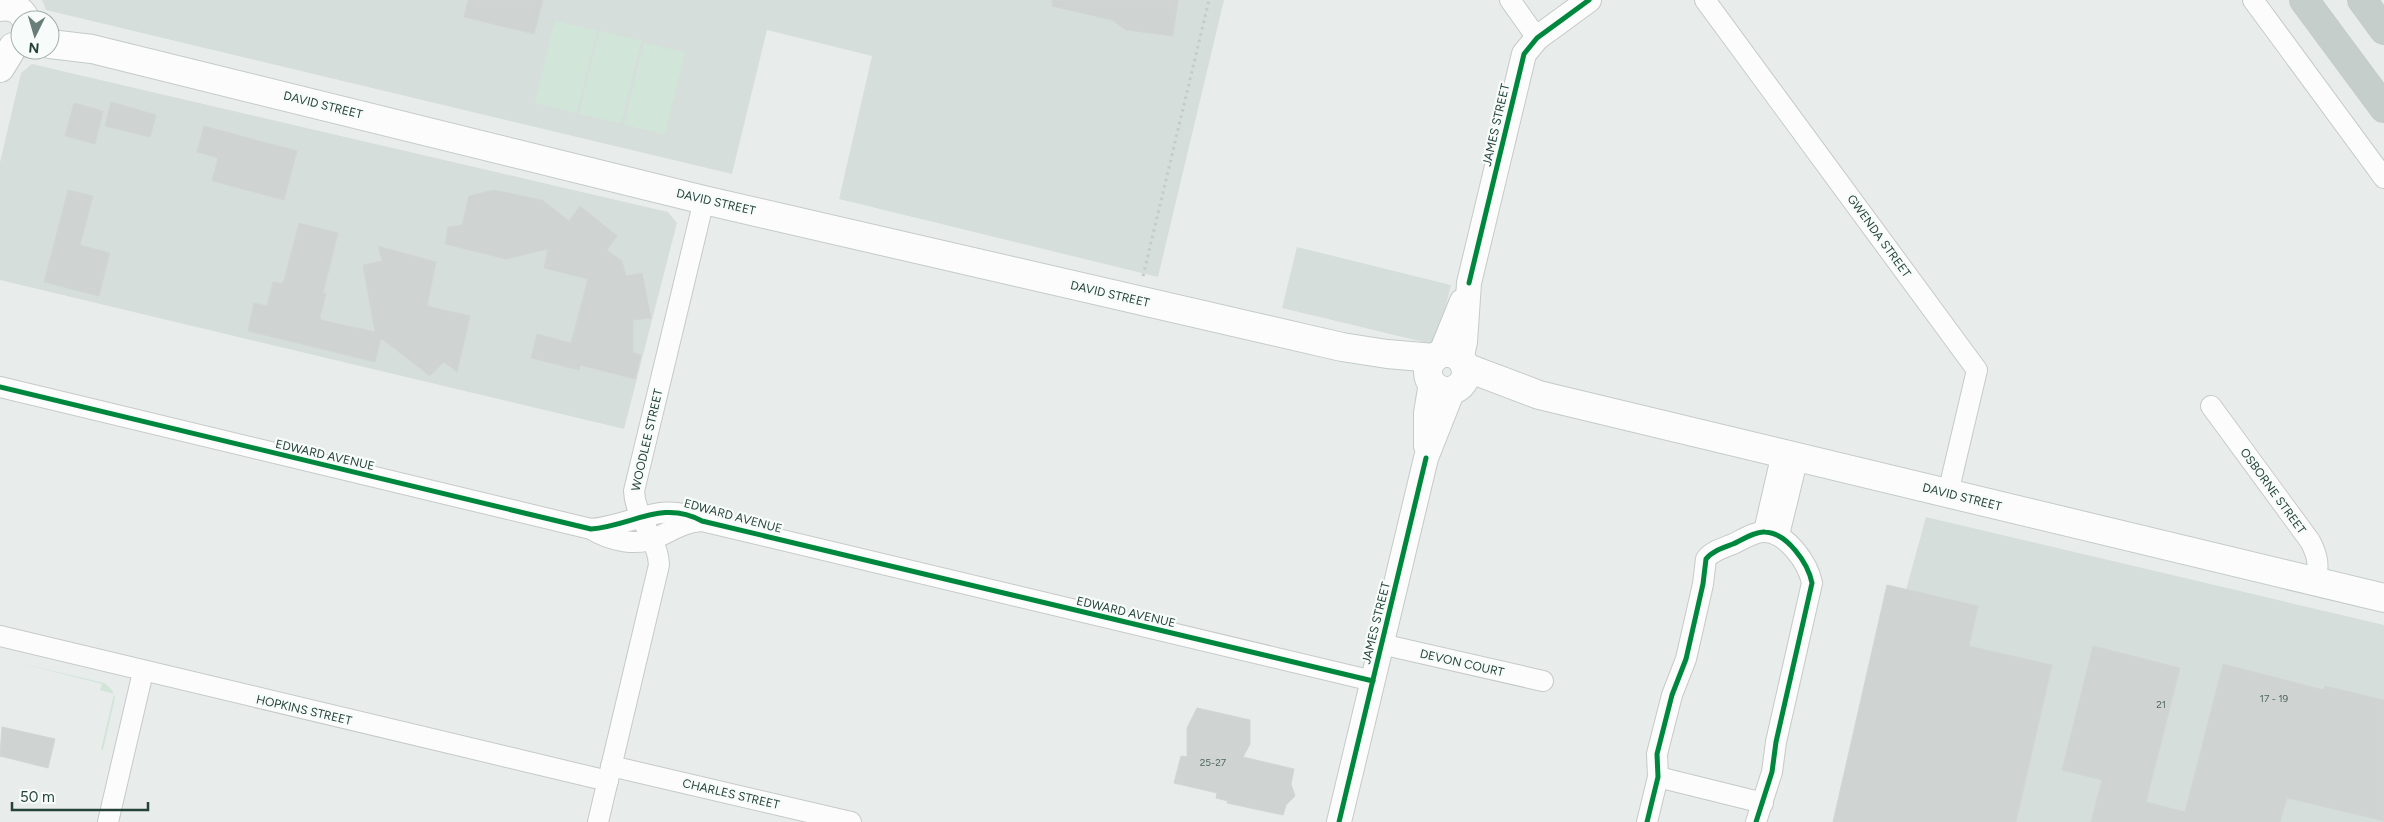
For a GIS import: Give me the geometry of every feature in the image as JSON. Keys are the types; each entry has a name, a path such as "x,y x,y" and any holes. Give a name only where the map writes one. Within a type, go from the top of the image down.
{"highway":[{"path":"2304,0 2384,108"},
{"path":"2362,0 2384,30"}],"main road":[{"name":"DAVID STREET","path":"60,36 92,49"},
{"name":"DAVID STREET","path":"60,45 92,49 704,200 1342,347 2384,598"}],"street":[{"path":"1510,0 1537,38"},
{"name":"JAMES STREET","path":"1339,822 1524,54 1537,38 1589,0"},
{"name":"GWENDA STREET","path":"1705,0 1977,370 1948,493"},
{"path":"2253,0 2384,178"},
{"name":"WOODLEE STREET","path":"598,822 659,565 659,555 641,517 634,499 634,491 704,200"},
{"name":"EDWARD AVENUE","path":"0,388 591,529 615,540 641,542 653,539 683,524 702,521"},
{"name":"OSBORNE STREET","path":"2211,406 2310,541 2317,554 2319,566 2316,582"},
{"path":"1772,533 1790,455"},
{"name":"EDWARD AVENUE","path":"591,529 670,510 689,513 702,521 1373,681"},
{"path":"1647,822 1658,777 1657,754 1672,695 1686,659 1704,584 1706,558 1717,550 1772,533"},
{"path":"1756,822 1772,772 1776,742 1812,583 1802,560 1772,533"},
{"name":"HOPKINS STREET","path":"0,636 143,672 609,774"},
{"name":"DEVON COURT","path":"1381,644 1543,681"},
{"path":"108,822 143,672"},
{"name":"CHARLES STREET","path":"609,774 851,822"},
{"path":"1658,777 1763,803"}],"path":[{"path":"1143,276 1209,0"}],"shaded area":[{"path":"42,0 1224,0 1158,277 839,199 872,56 767,30 732,174 60,13 60,10 46,10"},
{"path":"32,64 668,212 677,223 624,429 0,280 0,162 21,73"},
{"path":"1297,247 1451,285 1436,345 1282,308"},
{"path":"1926,517 2384,625 2384,822 1842,822"}],"green space":[{"path":"555,21 597,31 577,113 535,103"},
{"path":"599,31 641,41 621,123 579,114"},
{"path":"644,43 685,52 665,134 624,125"},
{"path":"16,662 104,683 110,687 114,694 100,690 102,684"},
{"path":"114,694 115,698 103,750 101,750"}],"building":[{"path":"468,0 543,0 534,34 464,17"},
{"path":"1052,0 1178,0 1173,36 1126,30 1112,20 1052,6"},
{"path":"111,102 156,115 150,137 105,126"},
{"path":"74,103 103,111 95,144 65,136"},
{"path":"204,126 297,151 284,200 212,181 218,158 197,152"},
{"path":"68,190 93,196 80,245 110,253 99,296 44,282"},
{"path":"494,190 542,200 569,221 580,206 617,236 607,250 622,261 626,276 642,273 651,318 633,320 633,353 641,355 635,379 580,365 579,370 531,358 537,334 571,343 588,279 544,268 548,249 506,259 445,244 448,227 462,225 469,196"},
{"path":"299,223 338,233 323,293 326,293 320,317 321,320 375,332 363,265 382,261 378,246 436,262 427,306 470,316 457,372 444,362 430,376 381,338 375,362 248,331 254,303 267,306 273,282 283,284"},
{"path":"1887,585 1978,606 1969,646 2052,665 2016,822 1833,822"},
{"path":"2093,646 2180,668 2146,802 2185,812 2223,664 2324,690 2325,686 2384,700 2384,821 2287,798 2280,822 2091,822 2102,780 2062,770"},
{"path":"1197,708 1250,720 1250,744 1243,757 1294,769 1291,784 1295,796 1286,805 1283,815 1227,803 1228,801 1216,798 1217,793 1174,783 1181,756 1187,757 1187,728"},
{"path":"2,727 55,739 48,768 0,756"}],"cycle path":[{"path":"1469,283 1524,54 1537,38 1589,0"},
{"path":"0,387 591,529 660,513 687,515 702,521 1373,681"},
{"path":"1339,822 1426,458"},
{"path":"1647,822 1658,777 1657,754 1672,695 1686,659 1703,584 1706,559 1718,550 1753,534 1765,532 1781,538 1795,550 1806,567 1812,583 1776,742 1772,772 1756,822"}]}
